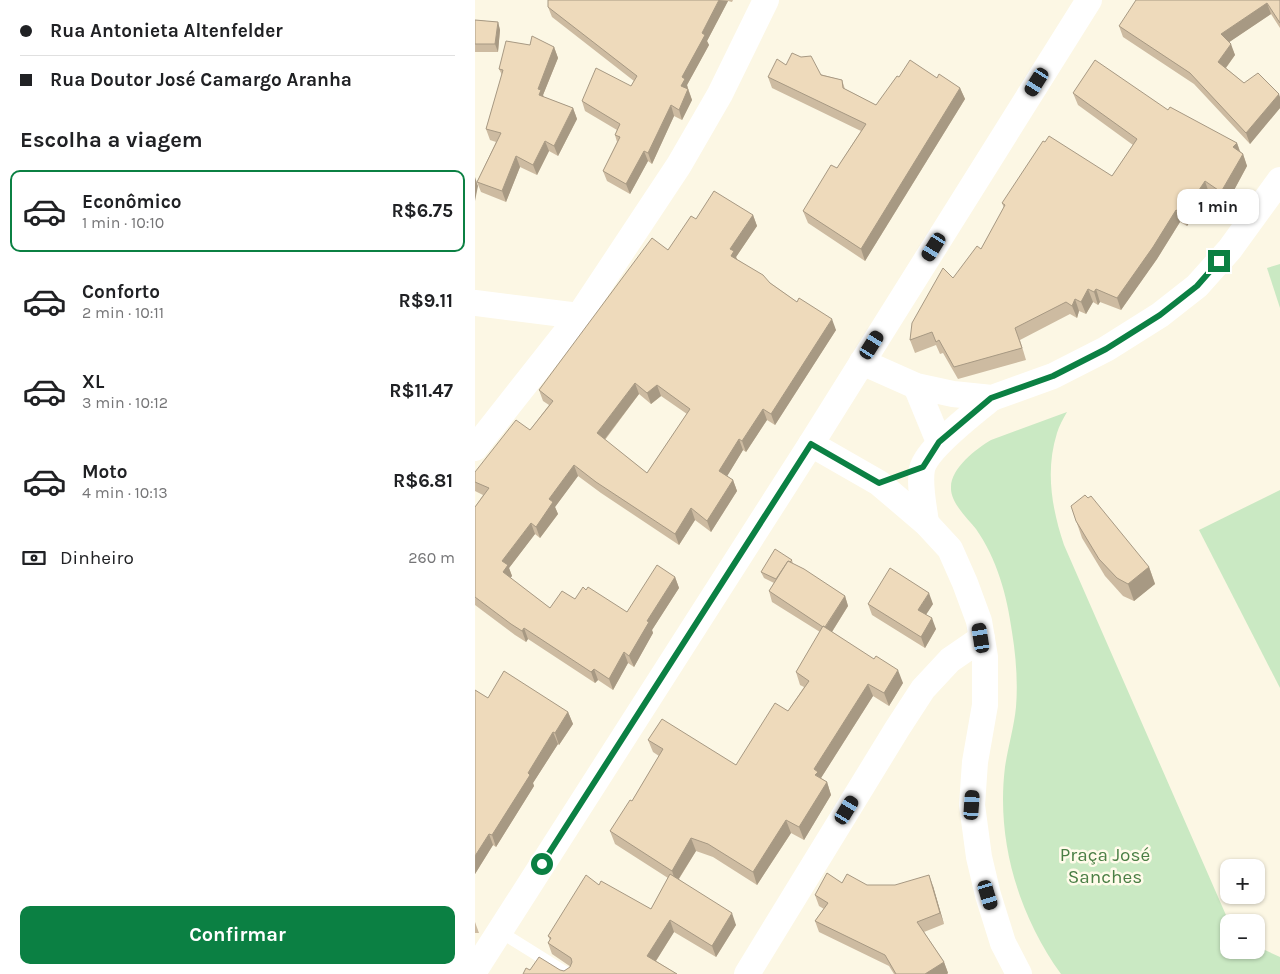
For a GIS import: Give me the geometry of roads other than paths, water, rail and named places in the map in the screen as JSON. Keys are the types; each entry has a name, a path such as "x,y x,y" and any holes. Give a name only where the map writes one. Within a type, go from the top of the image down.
{"street":[{"path":"475,448 579,316 679,165 720,94 766,0"},
{"path":"475,970 811,444 1089,0"},
{"path":"926,523 921,480 923,467 939,442 991,398 1053,376 1106,349 1160,315 1204,279 1230,249 1280,180"},
{"path":"475,302 579,316"},
{"path":"862,362 915,386 953,394 991,398"},
{"path":"915,386 939,442"},
{"path":"811,444 879,483 926,523 949,549 965,583 979,621 985,658 985,705 975,762 972,805 979,856 988,895 1003,943 1019,974"},
{"path":"879,483 923,467"},
{"path":"747,974 897,728 923,689 950,660 981,638"}],"lane":[{"path":"499,931 568,974"}],"park label":[{"name":"Praça José Sanches","path":"1105,865"}]}
